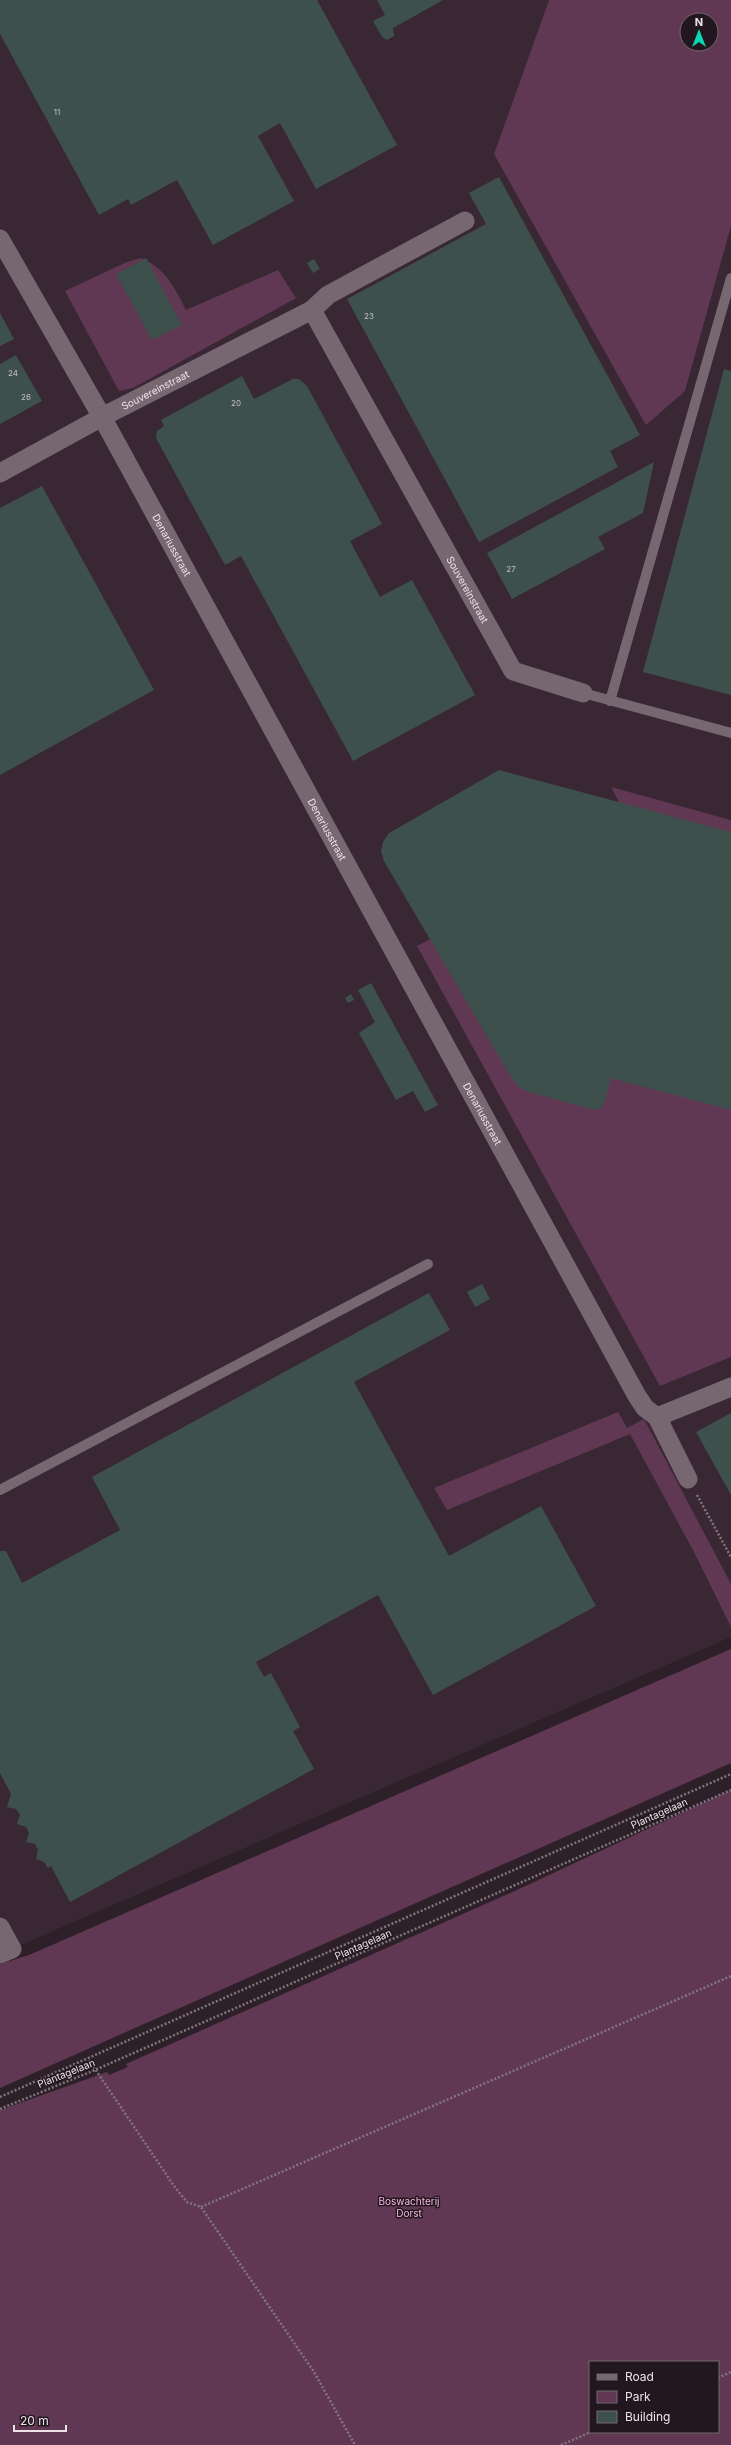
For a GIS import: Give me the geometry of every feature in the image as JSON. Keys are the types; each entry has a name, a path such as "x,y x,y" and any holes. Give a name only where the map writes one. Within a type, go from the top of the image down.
{"street":[{"name":"Souvereinstraat","path":"0,473 102,417 312,310 328,295 465,220"},
{"name":"Denariusstraat","path":"0,239 102,417 637,1396 645,1408 657,1417 688,1478"},
{"name":"Souvereinstraat","path":"312,310 513,671 583,692"},
{"path":"657,1417 731,1387"},
{"path":"0,1927 12,1949 0,1954"}],"lane":[{"path":"610,701 731,278"},
{"name":"Souvereinstraat","path":"583,692 610,701 731,733"},
{"path":"0,1490 428,1264"}],"path":[{"path":"688,1478 731,1557"},
{"path":"0,2098 89,2060 731,1774"},
{"name":"Plantagelaan","path":"0,2109 95,2070 731,1790"},
{"path":"201,2207 731,1976"},
{"path":"89,2060 174,2186 187,2202 201,2207 314,2372 355,2445"},
{"path":"719,2378 731,2372"},
{"path":"561,2445 589,2433"}],"shaded area":[{"path":"0,0 549,0 494,154 685,391 731,226 731,820 611,788 635,834 660,1386 731,1357 731,1637 0,1954"}],"green space":[{"path":"549,0 731,0 731,226 685,391 646,425 494,154"},
{"path":"141,258 157,267 163,273 178,294 186,310 278,270 296,298 133,388 119,391 65,291 127,262"},
{"path":"611,787 731,820 731,1357 660,1386 417,946 635,834"},
{"path":"618,1412 627,1428 644,1419 731,1584 731,1627 694,1552 630,1434 447,1510 434,1488"},
{"path":"731,1649 731,1763 0,2088 0,1964 29,1955"},
{"name":"Boswachterij Dorst","path":"731,1790 731,2445 0,2445 0,2110 107,2072 109,2075 128,2067 126,2064 519,1889"}],"building":[{"path":"0,0 317,0 397,145 316,189 280,123 258,136 294,201 213,245 177,180 131,205 128,199 99,215 0,34"},
{"path":"377,0 443,0 393,28 394,36 387,40 382,37 373,21 385,15"},
{"path":"499,177 640,435 610,451 618,467 479,542 347,299 486,224 469,193"},
{"path":"146,258 182,325 152,340 116,274"},
{"path":"314,259 320,269 313,273 307,263"},
{"path":"0,313 14,339 0,346"},
{"path":"16,355 42,401 0,424 0,364"},
{"path":"724,369 731,371 731,695 643,672"},
{"path":"242,376 254,399 293,379 299,379 307,386 382,524 350,541 380,597 412,580 475,695 353,761 241,556 225,565 156,438 157,431 164,426 161,420"},
{"path":"654,462 643,513 598,537 605,549 512,599 487,553"},
{"path":"42,486 154,690 0,775 0,508"},
{"path":"499,770 731,832 731,1110 611,1078 604,1104 601,1108 594,1110 529,1092 519,1087 512,1079 384,861 381,851 383,842 389,833"},
{"path":"371,983 438,1105 425,1112 413,1091 396,1100 359,1033 375,1022 358,990"},
{"path":"351,994 354,1000 348,1003 345,998"},
{"path":"482,1284 490,1299 475,1307 467,1292"},
{"path":"429,1293 450,1330 354,1382 449,1556 541,1506 596,1606 433,1695 378,1595 256,1662 264,1677 271,1673 300,1727 293,1731 314,1769 70,1902 51,1866 48,1868 44,1862 36,1859 38,1850 35,1844 26,1842 29,1833 26,1827 17,1824 20,1815 16,1809 7,1807 11,1794 0,1773 0,1551 6,1551 22,1583 120,1530 92,1477"},
{"path":"731,1413 731,1495 696,1432"}]}
